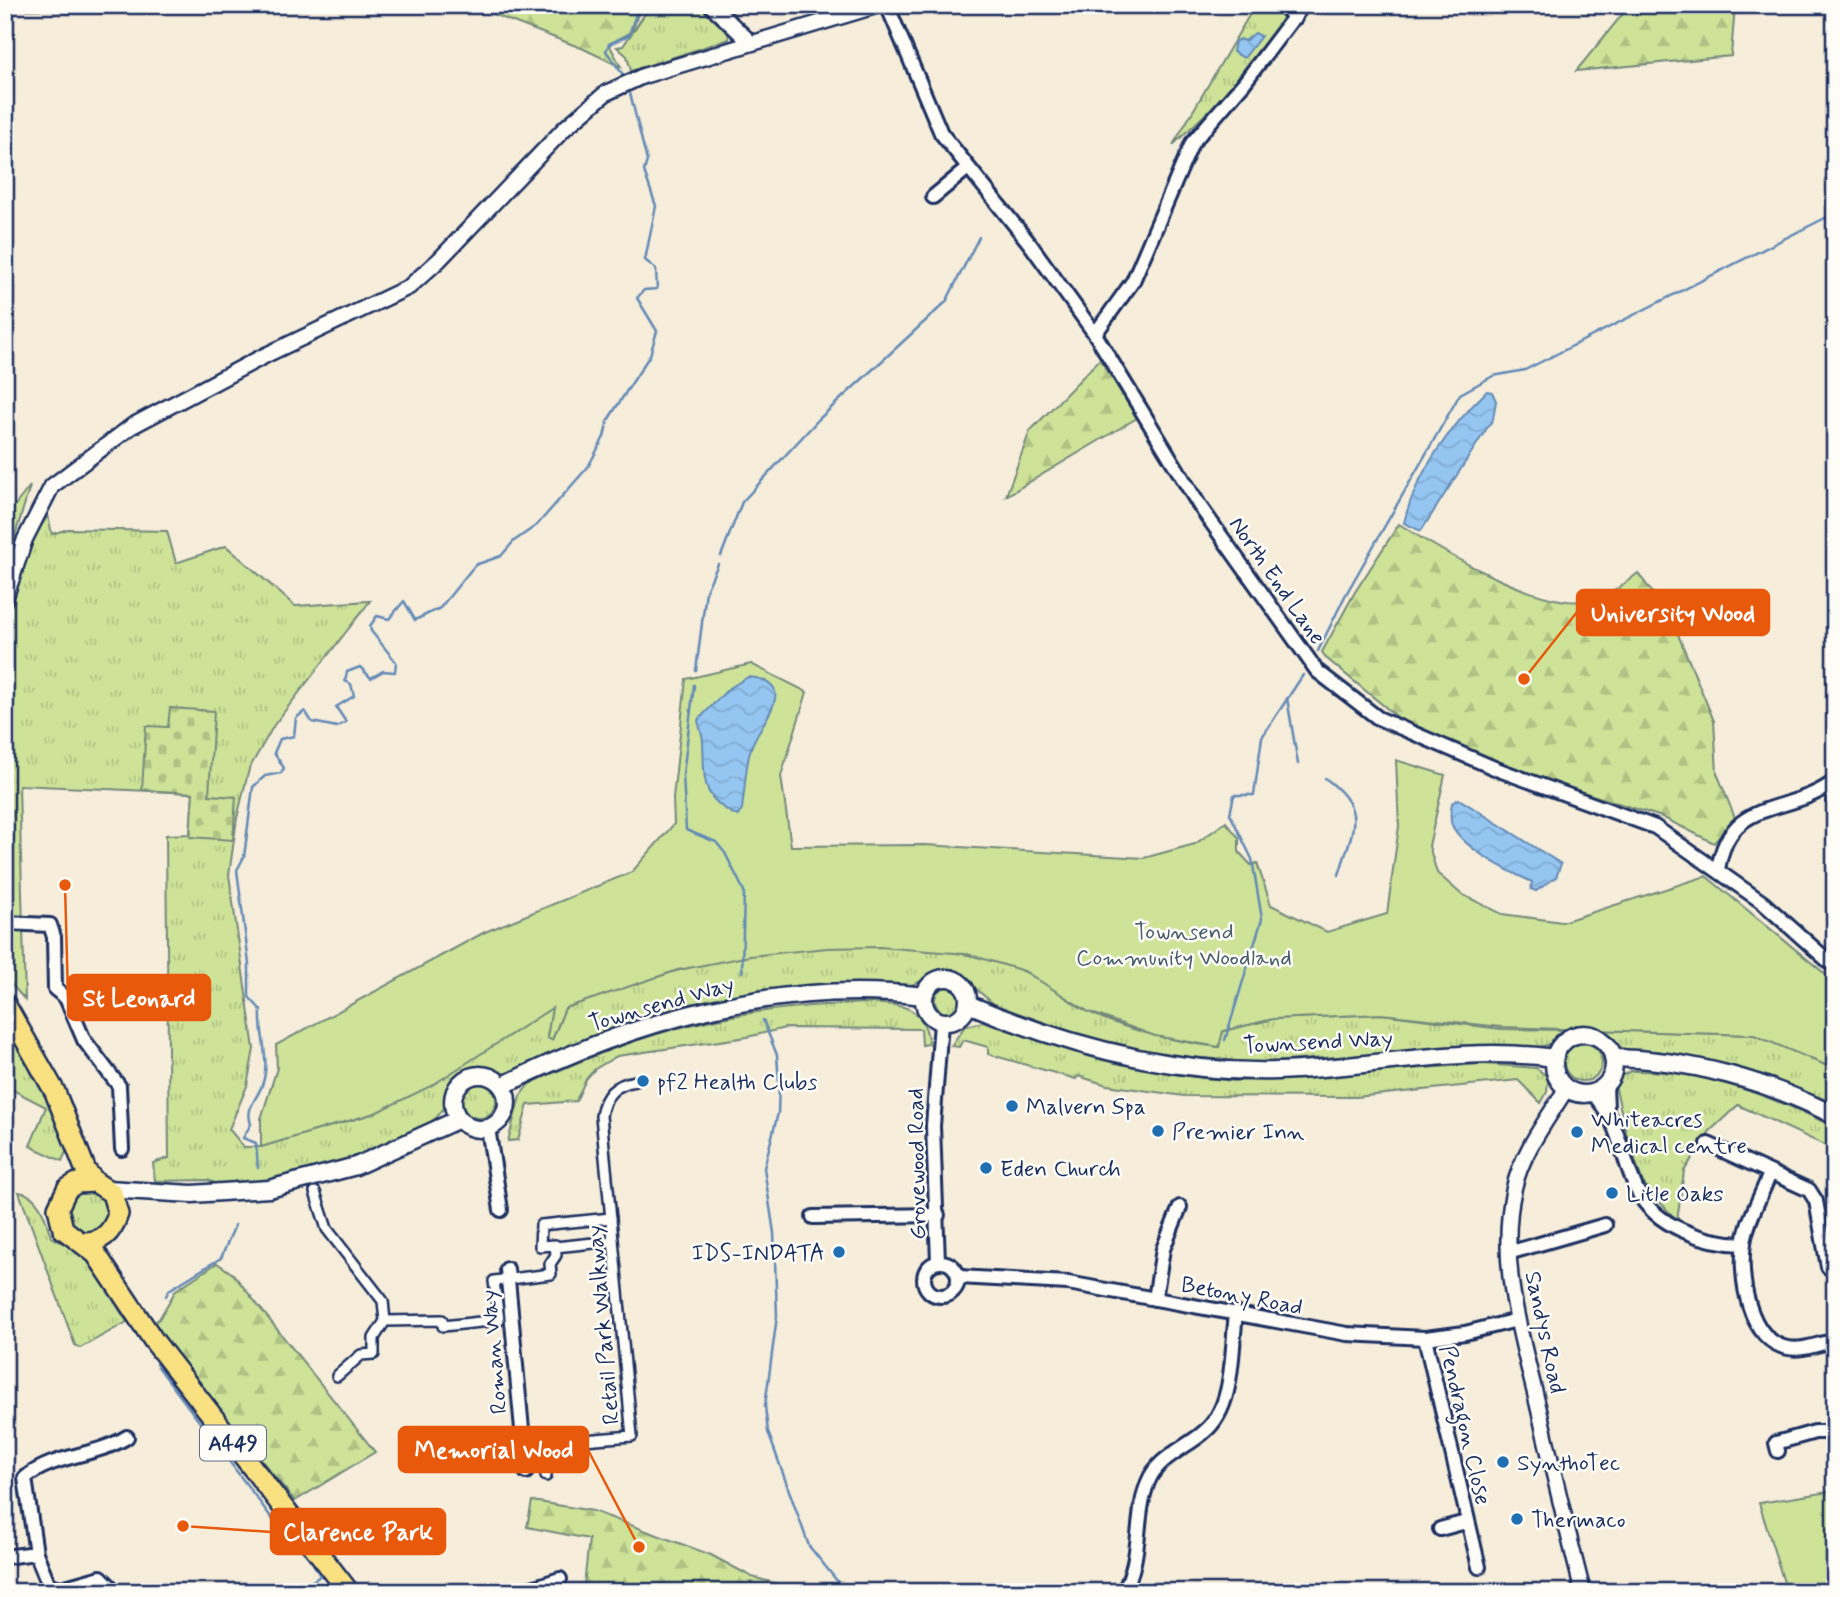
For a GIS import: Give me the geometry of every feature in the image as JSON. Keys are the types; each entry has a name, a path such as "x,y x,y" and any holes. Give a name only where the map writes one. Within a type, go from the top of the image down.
{"highway":[{"name":"A449","path":"5,1004 55,1092 86,1171 101,1185 117,1208 109,1233 120,1291"},
{"name":"A449","path":"73,1137 74,1153 67,1189 58,1208 58,1220 71,1237 96,1254 154,1341 349,1592"},
{"path":"67,1189 77,1183 101,1185"},
{"path":"82,1242 99,1240 109,1233"}],"main road":[{"path":"945,977 963,985 968,1004 959,1018 941,1023 928,1014 924,996 928,986 945,977"},
{"name":"Townsend Way","path":"502,1086 618,1036 711,1008 811,995 889,991 924,996"},
{"name":"Townsend Way","path":"968,1004 1068,1040 1129,1057 1193,1067 1277,1071 1455,1054 1554,1058"},
{"path":"1584,1034 1603,1041 1613,1058 1613,1073 1599,1090 1579,1095 1566,1089 1558,1081 1554,1058 1565,1041 1584,1034"},
{"path":"1613,1058 1717,1072 1765,1086 1835,1116"},
{"path":"477,1075 487,1076 502,1086 507,1100 500,1121 488,1128 471,1128 459,1119 453,1097 462,1082 477,1075"},
{"path":"101,1185 131,1188 140,1193 220,1194 268,1189 356,1166 459,1119"},
{"path":"117,1208 133,1201 140,1193"}],"street":[{"path":"711,5 750,42"},
{"path":"5,599 25,539 52,486 132,426 266,355 409,287 439,260 565,128 606,93 643,76 879,5"},
{"name":"North End Lane","path":"887,5 942,133 1030,244 1094,334 1199,505 1317,671 1378,718 1499,770 1655,827 1762,902 1835,967"},
{"path":"1283,5 1295,18"},
{"path":"1094,334 1133,281 1192,143 1303,5"},
{"path":"933,197 968,168"},
{"path":"1718,870 1722,846 1739,822 1807,796 1835,781"},
{"path":"1700,858 1722,846"},
{"path":"5,923 50,925 54,937 55,989 66,998 84,1040 119,1086"},
{"name":"Grovewood Road","path":"938,1262 933,1126 941,1023"},
{"path":"122,1149 119,1086 123,1071"},
{"name":"Retail Park Walkway","path":"546,1476 547,1443 632,1436 602,1112 610,1093 618,1086 636,1081"},
{"name":"Sandys Road","path":"1566,1089 1530,1147 1519,1172 1509,1214 1508,1246 1517,1320 1583,1592"},
{"path":"1599,1090 1637,1190 1651,1208 1679,1229 1713,1241 1743,1244"},
{"path":"488,1128 501,1210"},
{"path":"1718,1143 1770,1173 1809,1190 1816,1201 1831,1252 1828,1267"},
{"path":"1770,1173 1743,1244 1751,1315 1764,1337 1773,1344 1796,1349 1835,1341"},
{"path":"316,1192 327,1229 383,1301 385,1321 373,1338 374,1354 360,1355 337,1376"},
{"path":"1155,1299 1163,1250 1180,1207"},
{"path":"813,1217 938,1215"},
{"path":"611,1218 541,1225 540,1246 613,1241"},
{"path":"1508,1246 1515,1251 1605,1225"},
{"path":"385,1321 442,1320 443,1326 499,1320 494,1281 507,1274 551,1274 550,1264 556,1255 555,1247"},
{"path":"938,1262 955,1268 959,1277 954,1291 940,1297 932,1294 924,1284 924,1276 932,1264 938,1262"},
{"name":"Roman Way","path":"507,1274 526,1472"},
{"name":"Betony Road","path":"959,1277 1068,1283 1317,1331 1425,1338 1465,1333 1517,1320"},
{"path":"1123,1592 1135,1563 1149,1480 1160,1463 1206,1431 1224,1402 1236,1314"},
{"name":"Pendragon Close","path":"1425,1338 1466,1522 1479,1567"},
{"path":"1776,1443 1815,1432 1835,1432"},
{"path":"110,1586 101,1577 52,1589 36,1553 25,1479 40,1466 100,1450 127,1437"},
{"name":"Pendragon Close","path":"1440,1529 1466,1522"},
{"path":"5,1557 36,1553"},
{"path":"519,1592 560,1579"}],"green space":[{"path":"5,5 77,5 69,13 49,9 5,10"},
{"path":"469,5 641,5 632,32 609,44 621,67 584,49"},
{"path":"651,5 705,5 726,25 729,39 631,71 627,56 617,47 623,46"},
{"path":"1273,5 1284,18 1219,101 1173,145 1254,7"},
{"path":"1630,5 1735,5 1731,56 1576,71"},
{"path":"1100,359 1137,418 1006,496 1030,431"},
{"path":"30,486 5,569 5,518"},
{"path":"48,516 52,534 68,529 167,531 176,563 226,546 295,606 370,601 274,725 249,769 237,818 229,875 254,1049 247,1086 229,1129 244,1147 261,1147 375,1113 553,1007 547,1037 552,1040 565,1008 676,971 756,954 802,949 898,947 944,951 986,959 1023,971 1085,1010 1117,1024 1167,1038 1218,1047 1223,1031 1273,1019 1381,1014 1501,1029 1572,1030 1551,1044 1531,1049 1457,1048 1259,1063 1158,1054 1086,1037 995,1005 963,978 944,972 909,986 788,988 689,1004 624,1024 518,1071 499,1074 475,1071 460,1081 443,1109 431,1122 386,1147 330,1166 273,1179 221,1186 208,1180 155,1181 153,1163 169,1158 166,835 190,834 193,793 19,785 25,1000 5,977 5,623 28,543"},
{"path":"1399,524 1464,562 1516,587 1566,601 1586,601 1601,597 1638,573 1672,620 1714,721 1717,773 1735,818 1714,843 1662,817 1560,785 1412,729 1326,658 1322,652 1355,592"},
{"name":"Townsend Community Woodland","path":"751,664 807,692 781,776 791,846 925,845 1144,858 1195,844 1226,822 1239,838 1239,852 1251,865 1257,863 1271,905 1327,932 1387,914 1399,826 1396,760 1445,775 1429,846 1437,873 1461,894 1502,914 1562,922 1706,876 1835,982 1835,1069 1754,1035 1501,1027 1381,1014 1273,1019 1223,1031 1219,1047 1155,1036 1089,1012 1024,971 967,954 879,947 827,948 750,956 678,970 565,1008 552,1040 547,1038 552,1008 431,1086 375,1113 261,1147 261,1119 277,1068 276,1045 485,932 632,872 674,824 673,798 686,679"},
{"path":"170,708 214,711 209,795 236,797 233,840 190,837 193,793 142,790 146,726 168,727"},
{"path":"948,987 957,991 961,1000 957,1009 948,1013 939,1009 935,1000 939,991"},
{"path":"869,1003 902,1007 917,1014 929,1044 922,1045 921,1029 785,1028 747,1037 617,1056 595,1069 586,1079 576,1101 528,1105 518,1140 508,1141 520,1096 529,1084 613,1049 654,1035 736,1015 822,1005"},
{"path":"983,1022 1091,1057 1187,1076 1234,1081 1482,1064 1536,1068 1548,1077 1547,1092 1541,1103 1518,1080 1356,1097 1184,1096 1107,1085 1078,1076 1076,1079 988,1054 988,1047 963,1040 959,1047 951,1046 965,1026"},
{"path":"5,1024 54,1102 69,1145 62,1161 30,1146 46,1107 5,1086"},
{"path":"1593,1030 1754,1035 1835,1069 1835,1103 1777,1082 1650,1057 1607,1041"},
{"path":"1583,1043 1596,1049 1602,1062 1596,1075 1583,1081 1570,1075 1564,1062 1570,1049"},
{"path":"1631,1071 1710,1080 1788,1106 1835,1128 1835,1150 1738,1105 1710,1131 1684,1171 1677,1221 1643,1183 1626,1132 1615,1085 1619,1077"},
{"path":"479,1084 491,1089 496,1101 491,1113 479,1118 467,1113 462,1101 467,1089"},
{"path":"86,1189 102,1195 108,1211 102,1227 86,1233 70,1227 64,1211 70,1195"},
{"path":"19,1192 32,1197 37,1203 51,1237 85,1254 127,1322 80,1348 75,1345"},
{"path":"217,1263 233,1274 375,1452 295,1501 149,1325 159,1319 176,1290"},
{"path":"1835,1491 1835,1592 1787,1592 1759,1503"},
{"path":"532,1501 593,1511 711,1555 752,1577 808,1592 612,1592 584,1586 589,1539 527,1527"}],"water":[{"path":"1255,33 1261,36 1244,58 1233,52 1235,41 1245,41"},
{"path":"1487,391 1492,392 1496,401 1493,419 1421,531 1404,523 1417,487 1436,452 1460,420"},
{"path":"748,677 764,681 773,687 775,695 773,705 751,748 742,809 738,816 716,802 710,794 705,777 703,739 698,720 728,689"},
{"path":"1459,799 1561,864 1556,877 1536,891 1531,889 1532,882 1476,851 1457,834 1451,823 1452,803"}],"waterway":[{"path":"5,8 17,5"},
{"path":"626,79 606,51 609,44 629,35 639,5"},
{"path":"258,1168 256,1143 243,1138 251,1124 249,1113 260,1090 265,1057 261,1010 249,997 249,964 237,870 244,857 253,787 265,776 281,773 284,768 274,753 280,739 294,736 296,718 305,711 312,722 337,727 346,722 336,707 354,696 351,684 345,681 347,672 360,667 371,678 383,671 395,672 396,662 371,631 370,626 377,616 389,619 404,601 415,620 440,608 475,565 501,556 514,541 537,525 588,467 604,437 608,420 650,355 657,331 637,298 644,290 657,289 656,269 645,260 656,206 644,171 647,161 629,89"},
{"path":"1318,651 1345,596 1460,394 1493,376 1525,370 1835,213"},
{"path":"721,556 742,502 819,419 946,302 979,237"},
{"path":"696,671 706,591 718,564"},
{"path":"1225,1040 1262,919 1252,859 1230,814 1234,795 1254,795 1262,737 1303,675"},
{"path":"694,685 683,775 686,830 716,842 725,853 744,891 742,972"},
{"path":"1287,698 1298,764"},
{"path":"1325,778 1339,789 1348,800 1352,811 1352,833 1339,875"},
{"path":"763,1020 777,1055 779,1083 778,1113 764,1168 774,1233 777,1316 765,1406 768,1432 809,1546 846,1592"},
{"path":"166,1296 169,1290 221,1258 235,1225"},
{"path":"156,1364 280,1529 310,1558 320,1576 296,1592"}],"place":[{"name":"University Wood","path":"1524,679"},
{"name":"St Leonard","path":"65,885"},
{"name":"pf2 Health Clubs","path":"643,1081"},
{"name":"Malvern Spa","path":"1012,1106"},
{"name":"Premier Inn","path":"1158,1131"},
{"name":"Whiteacres Medical centre","path":"1577,1132"},
{"name":"Eden Church","path":"986,1168"},
{"name":"Litle Oaks","path":"1612,1193"},
{"name":"IDS-INDATA","path":"839,1252"},
{"name":"SynthoTec","path":"1503,1462"},
{"name":"Thermaco","path":"1517,1519"},
{"name":"Clarence Park","path":"183,1526"},
{"name":"Memorial Wood","path":"639,1547"}]}
